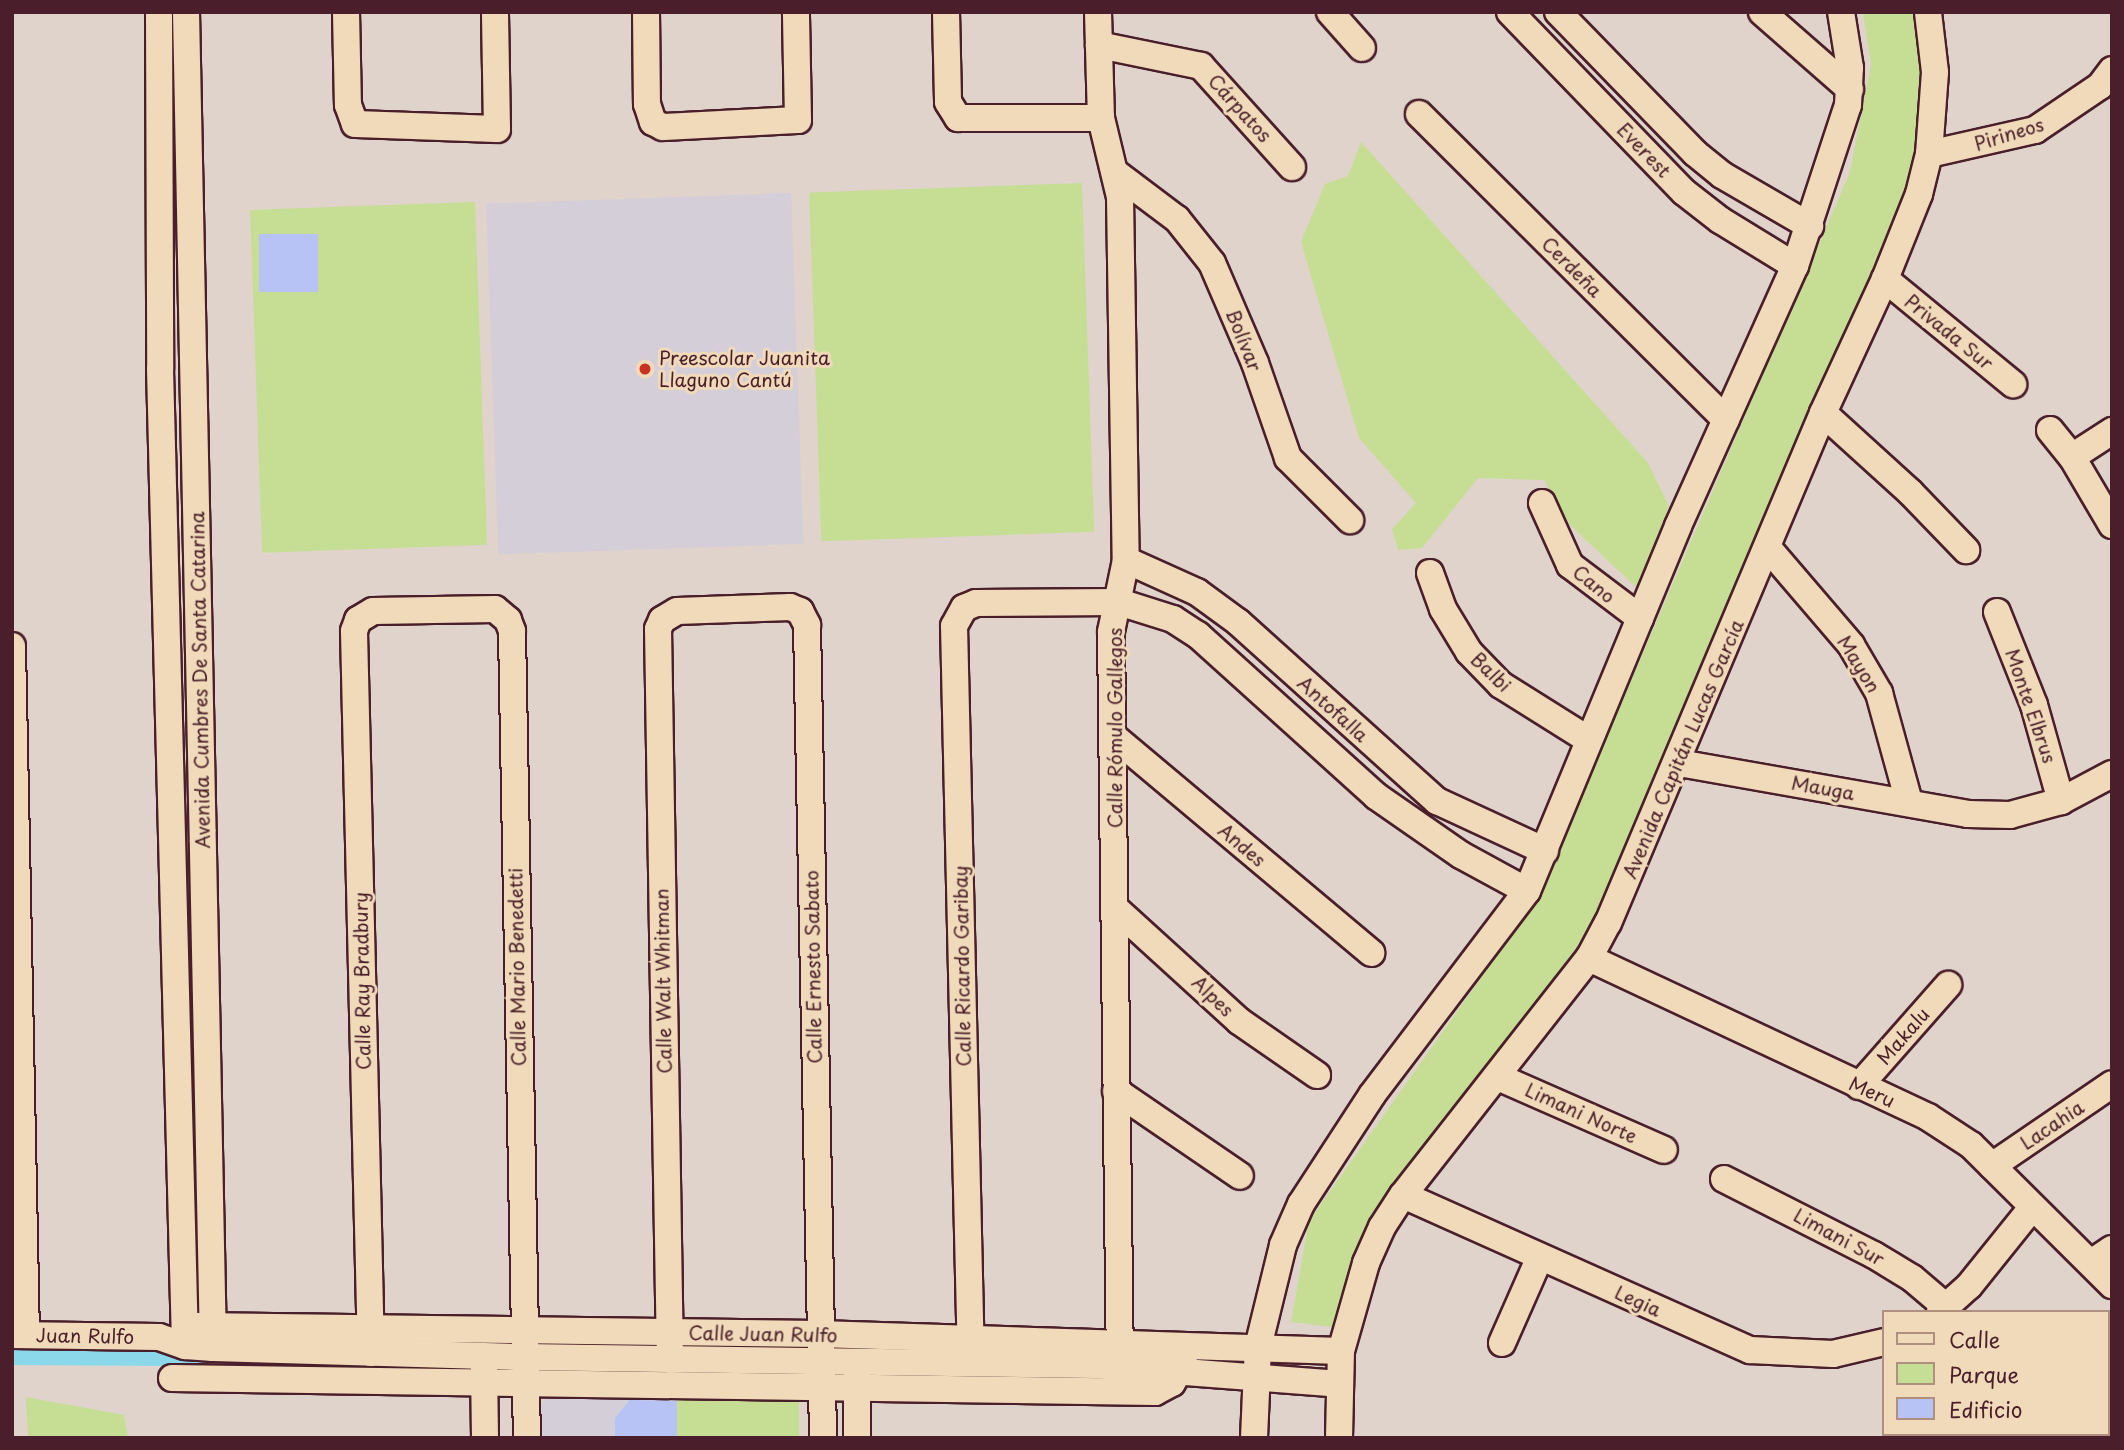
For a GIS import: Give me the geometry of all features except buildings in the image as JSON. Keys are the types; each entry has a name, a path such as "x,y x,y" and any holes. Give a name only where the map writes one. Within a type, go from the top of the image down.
{"street":[{"name":"Avenida Cumbres De Santa Catarina","path":"159,12 161,355 185,1336"},
{"name":"Avenida Cumbres De Santa Catarina","path":"187,12 213,1337"},
{"path":"346,12 349,116 361,126 497,129 495,12"},
{"path":"646,12 649,116 663,127 798,120 796,12"},
{"path":"946,12 948,102 954,114 966,120 1101,118"},
{"name":"Calle Rómulo Gallegos","path":"1098,12 1101,118 1117,174 1126,560 1111,632 1120,1354"},
{"path":"1330,12 1362,48"},
{"name":"Everest","path":"1510,12 1684,192 1720,220 1795,265"},
{"name":"Everest","path":"1558,12 1695,153 1722,176 1810,226"},
{"path":"1762,12 1850,89"},
{"path":"1254,1438 1258,1348 1283,1245 1301,1204 1371,1095 1527,891 1587,739 1795,265 1837,148 1850,89 1841,12"},
{"name":"Avenida Capitán Lucas García","path":"1339,1438 1341,1351 1366,1263 1402,1195 1498,1077 1589,958 1679,763 1823,413 1885,279 1919,194 1929,154 1935,72 1928,12"},
{"name":"Cárpatos","path":"1099,45 1201,66 1292,167"},
{"name":"Pirineos","path":"1929,154 2035,130 2100,86 2112,70"},
{"name":"Cerdeña","path":"1419,114 1726,420"},
{"name":"Bolívar","path":"1117,174 1177,219 1212,264 1255,363 1288,458 1350,520"},
{"name":"Privada Sur","path":"1885,279 2013,384"},
{"path":"161,355 193,355"},
{"path":"1823,413 1876,459 1966,550"},
{"path":"2050,430 2072,457 2112,525"},
{"path":"2072,457 2112,431"},
{"name":"Cano","path":"1542,503 1570,565 1640,618"},
{"name":"Mayon","path":"1768,548 1851,645 1879,694 1909,802"},
{"name":"Antofalla","path":"1126,560 1197,592 1238,622 1437,801 1545,851"},
{"name":"Balbi","path":"1430,573 1443,609 1469,652 1501,685 1587,739"},
{"name":"Antofalla","path":"976,603 1119,602 1173,620 1198,635 1376,796 1461,855 1527,891"},
{"name":"Calle Ricardo Garibay","path":"971,1352 954,626 958,615 976,603"},
{"name":"Calle Ernesto Sabato","path":"658,629 662,620 677,611 790,607 800,611 807,625 822,1438"},
{"name":"Calle Ray Bradbury","path":"371,1341 354,631 358,620 373,611 495,609"},
{"name":"Calle Mario Benedetti","path":"495,609 508,620 512,631 522,1345 527,1438"},
{"name":"Monte Elbrus","path":"1997,612 2034,705 2061,801"},
{"name":"Calle Walt Whitman","path":"658,629 670,1360"},
{"path":"12,646 19,1335"},
{"name":"Andes","path":"1114,737 1371,953"},
{"name":"Mauga","path":"1679,763 1968,814 2010,815 2061,801"},
{"path":"2061,801 2112,774"},
{"name":"Alpes","path":"1115,908 1238,1021 1317,1075"},
{"name":"Meru","path":"1589,958 1928,1117 1993,1166 2031,1209 2101,1256 2112,1285"},
{"name":"Makalu","path":"1859,1086 1948,985"},
{"name":"Limani Norte","path":"1498,1077 1664,1150"},
{"name":"Lacahia","path":"1993,1166 2112,1084"},
{"path":"1116,1091 1240,1176"},
{"name":"Limani Sur","path":"1724,1179 1874,1255 1912,1278 1943,1309"},
{"name":"Legia","path":"1402,1195 1750,1350 1833,1354 1882,1342"},
{"path":"1943,1309 2000,1251 2031,1209"},
{"path":"1502,1343 1540,1257"},
{"name":"Calle Juan Rulfo","path":"172,1378 484,1357 522,1345 669,1333 857,1336 971,1352 1120,1354 1188,1344 1341,1351"},
{"name":"Juan Rulfo","path":"19,1335 185,1336"},
{"name":"Calle Juan Rulfo","path":"185,1336 371,1341 484,1357 523,1384 820,1374 1155,1392 1172,1383 1181,1371"},
{"path":"857,1336 857,1438"},
{"path":"1181,1371 1188,1344"},
{"name":"Calle Juan Rulfo","path":"522,1345 820,1374"},
{"name":"Calle Juan Rulfo","path":"857,1375 971,1352"},
{"name":"Calle Juan Rulfo","path":"1120,1354 1181,1371 1339,1384"},
{"path":"484,1357 485,1438"}],"shaded area":[{"name":"Preescolar Juanita Llaguno Cantú","path":"791,193 803,544 498,554 486,204"},
{"path":"677,1395 677,1438 543,1438 540,1414 542,1402 549,1396"}],"green space":[{"path":"1863,12 1917,12 1924,83 1911,183 1587,933 1364,1236 1332,1327 1291,1322 1309,1221 1538,897 1850,172 1871,64"},
{"path":"1361,142 1648,463 1669,506 1637,588 1570,525 1544,480 1478,478 1422,548 1398,550 1392,529 1416,503 1359,438 1301,242 1325,184 1348,176"},
{"path":"1082,183 1094,532 821,541 809,193"},
{"path":"475,202 487,545 262,553 250,210"},
{"path":"26,1397 124,1415 128,1438 28,1438"},
{"path":"677,1399 799,1399 799,1438 677,1438"}],"waterway":[{"path":"12,1353 172,1354 190,1365"}],"place":[{"name":"Preescolar Juanita Llaguno Cantú","path":"645,369"}]}
